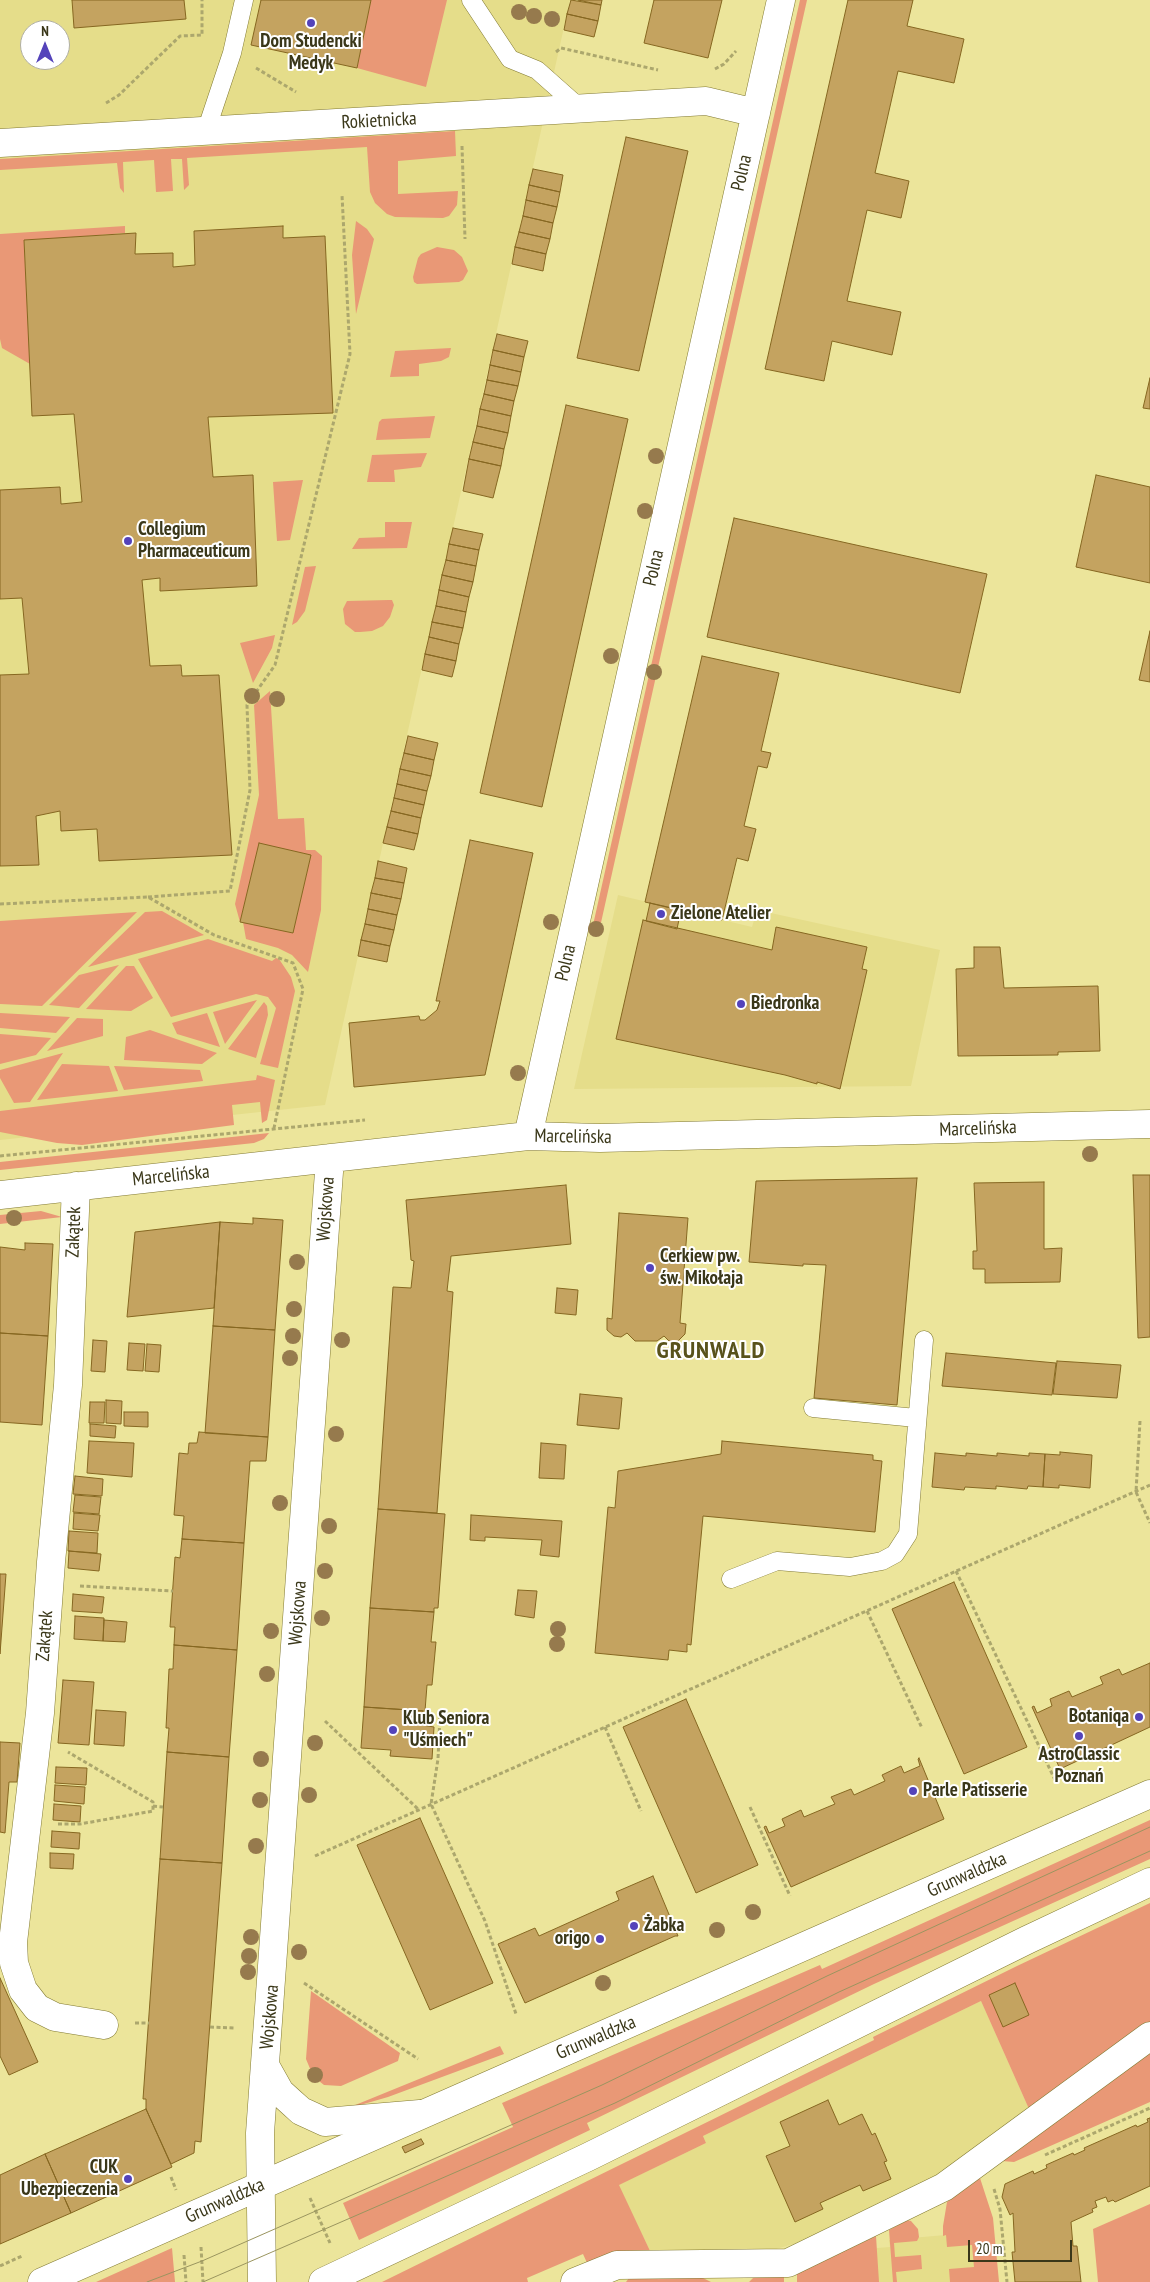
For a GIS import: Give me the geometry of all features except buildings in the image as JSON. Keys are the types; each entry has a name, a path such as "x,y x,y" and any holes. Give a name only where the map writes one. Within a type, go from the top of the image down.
{"street":[{"name":"Polna","path":"528,1136 781,0"},
{"name":"Rokietnicka","path":"0,143 706,101 756,113"},
{"name":"Marcelińska","path":"0,1195 528,1136 600,1138 1150,1124"},
{"name":"Wojskowa","path":"262,2282 260,2133 330,1158"},
{"name":"Zakątek","path":"76,1186 68,1385 49,1584 40,1713 13,1942 14,1963 22,1990 37,2008 55,2017 104,2026"},
{"name":"Grunwaldzka","path":"42,2282 1150,1794"},
{"path":"333,2277 588,2157 1027,1940 1150,1882"},
{"path":"575,2282 617,2265 788,2263 944,2187 1150,2036"},
{"name":"Wojskowa","path":"266,2067 280,2092 302,2111 325,2122 421,2114"}],"lane":[{"path":"206,131 232,53 244,0"},
{"path":"470,0 510,59 537,70 581,109"},
{"path":"731,1579 777,1561 850,1567 882,1561 895,1554 908,1534 916,1418 924,1340"},
{"path":"813,1408 916,1418"}],"path":[{"path":"202,0 202,35"},
{"path":"104,104 119,95 180,36 202,35 298,93"},
{"path":"460,116 465,239"},
{"path":"0,904 230,891 250,790 247,705 275,665 350,354 342,195"},
{"path":"148,897 214,934 293,963 303,989 274,1128"},
{"path":"0,1156 368,1120"},
{"path":"1140,1421 1136,1492 1150,1524"},
{"path":"315,1856 1150,1485"},
{"path":"956,1571 1055,1780"},
{"path":"49,1584 173,1591"},
{"path":"866,1611 922,1728"},
{"path":"440,1715 438,1759 431,1804 485,1921 516,2014"},
{"path":"325,1721 419,1810"},
{"path":"605,1727 642,1811"},
{"path":"27,1822 80,1824 153,1811 153,1802 72,1752 65,1751"},
{"path":"153,1806 163,1807"},
{"path":"750,1807 790,1896"},
{"path":"304,1982 418,2059"},
{"path":"210,2027 234,2028"},
{"path":"1044,2156 1150,2108"},
{"path":"297,2169 333,2277"},
{"path":"993,2187 1000,2209 1007,2282"}],"shaded area":[{"path":"0,0 570,0 325,1105 0,1140"},
{"path":"371,0 447,0 426,87 357,68"},
{"path":"800,0 807,0 598,936 591,934"},
{"path":"455,131 456,156 398,161 398,194 458,191 457,205 449,216 443,218 395,217 387,214 375,203 370,192 367,147 187,158 189,185 184,190 182,159 171,159 173,191 156,192 154,160 123,162 124,193 120,188 117,163 0,170 0,159"},
{"path":"356,221 367,229 374,239 356,314 352,255"},
{"path":"125,226 125,233 24,241 30,364 2,348 0,339 0,234"},
{"path":"437,247 454,250 462,257 468,271 463,280 459,282 417,284 414,282 413,277 418,258 421,254"},
{"path":"451,348 449,357 441,361 419,364 419,376 390,377 395,351"},
{"path":"435,416 430,438 376,440 379,422 382,419"},
{"path":"427,453 421,467 394,470 395,482 367,482 372,455"},
{"path":"303,480 290,540 277,541 273,482"},
{"path":"385,522 412,522 407,548 352,549 359,538 385,537"},
{"path":"316,566 305,611 297,622 292,625 305,567"},
{"path":"392,600 394,605 390,617 383,626 372,631 355,632 345,624 343,609 347,601"},
{"path":"275,635 272,648 253,683 240,643"},
{"path":"270,691 278,819 304,818 306,850 315,850 322,856 321,910 308,972 292,955 278,948 246,939 243,922 293,933 311,855 259,844 240,922 235,904 259,795 254,705"},
{"path":"618,895 752,927 757,910 940,950 911,1086 574,1089"},
{"path":"162,911 204,935 88,967 145,912"},
{"path":"137,912 42,1006 0,1004 0,921"},
{"path":"208,939 272,961 276,958 279,959 291,977 295,991 278,1068 260,1064 276,1008 268,997 256,994 171,1017 138,959"},
{"path":"119,965 79,1008 49,1005 79,975"},
{"path":"126,966 134,966 153,998 131,1011 86,1009"},
{"path":"257,1000 225,1044 213,1012"},
{"path":"264,1002 267,1006 268,1015 256,1058 228,1049"},
{"path":"0,1013 70,1017 56,1033 0,1028"},
{"path":"207,1013 220,1047 177,1034 172,1023"},
{"path":"77,1018 103,1019 103,1036 47,1051"},
{"path":"150,1030 217,1053 202,1064 124,1060 126,1037"},
{"path":"0,1034 51,1038 36,1055 0,1064"},
{"path":"63,1053 30,1102 14,1103 0,1078 0,1070"},
{"path":"62,1064 109,1066 118,1091 37,1100"},
{"path":"114,1066 200,1070 203,1081 124,1090"},
{"path":"257,1075 275,1080 267,1120 262,1123 260,1102 232,1105 234,1125 82,1145 57,1143 0,1132 0,1111 256,1080"},
{"path":"269,1133 264,1139 254,1143 0,1170 0,1162"},
{"path":"41,1211 62,1217 0,1224 0,1215"},
{"path":"1150,1820 1150,1859 874,1984 587,2123 590,2130 359,2240 343,2203 513,2127 502,2103 820,1965 822,1969"},
{"path":"1150,1903 1150,2022 1029,2109 981,2001 703,2136 706,2143 619,2185 651,2253 588,2265 583,2254 527,2278 528,2282 382,2282 874,2040 873,2037"},
{"path":"311,1991 400,2053 398,2061 341,2086 324,2085 319,2081 311,2071 306,2059"},
{"path":"981,2001 1029,2109 937,2178 797,2243 769,2251 651,2253 618,2185 706,2143 703,2136"},
{"path":"500,2046 504,2054 388,2097 343,2110"},
{"path":"1150,2051 1150,2102 1014,2162 1002,2161"},
{"path":"980,2178 993,2218 999,2282 950,2282 949,2269 974,2267 972,2245 947,2247 946,2235 943,2236 943,2226 947,2202"},
{"path":"1150,2204 1150,2282 1098,2282 1093,2229"},
{"path":"907,2220 911,2221 918,2229 919,2237 917,2241 894,2243 895,2257 921,2255 922,2269 896,2272 897,2282 893,2282 889,2230"},
{"path":"979,2232 980,2282 803,2282 877,2248 890,2247 889,2240"},
{"path":"876,2236 879,2282 797,2282 797,2272"},
{"path":"172,2248 175,2282 96,2282"},
{"path":"784,2275 784,2282 749,2282 754,2277"},
{"path":"641,2276 703,2278 711,2282 626,2282 629,2278"}],"tram line":[{"path":"147,2282 202,2261 602,2085 827,1976 1150,1827"},
{"path":"203,2282 615,2103 839,1992 1150,1851"}],"place":[{"name":"Dom Studencki Medyk","path":"311,23"},
{"name":"Collegium Pharmaceuticum","path":"128,541"},
{"name":"Zielone Atelier","path":"661,914"},
{"name":"Biedronka","path":"741,1004"},
{"name":"Cerkiew pw. św. Mikołaja","path":"650,1268"},
{"name":"Botaniqa","path":"1139,1717"},
{"name":"Klub Seniora \"Uśmiech\"","path":"393,1730"},
{"name":"AstroClassic Poznań","path":"1079,1736"},
{"name":"Parle Patisserie","path":"913,1791"},
{"name":"Żabka","path":"634,1926"},
{"name":"origo","path":"600,1939"},
{"name":"CUK Ubezpieczenia","path":"128,2179"}],"district":[{"name":"GRUNWALD","path":"711,1351"}]}
